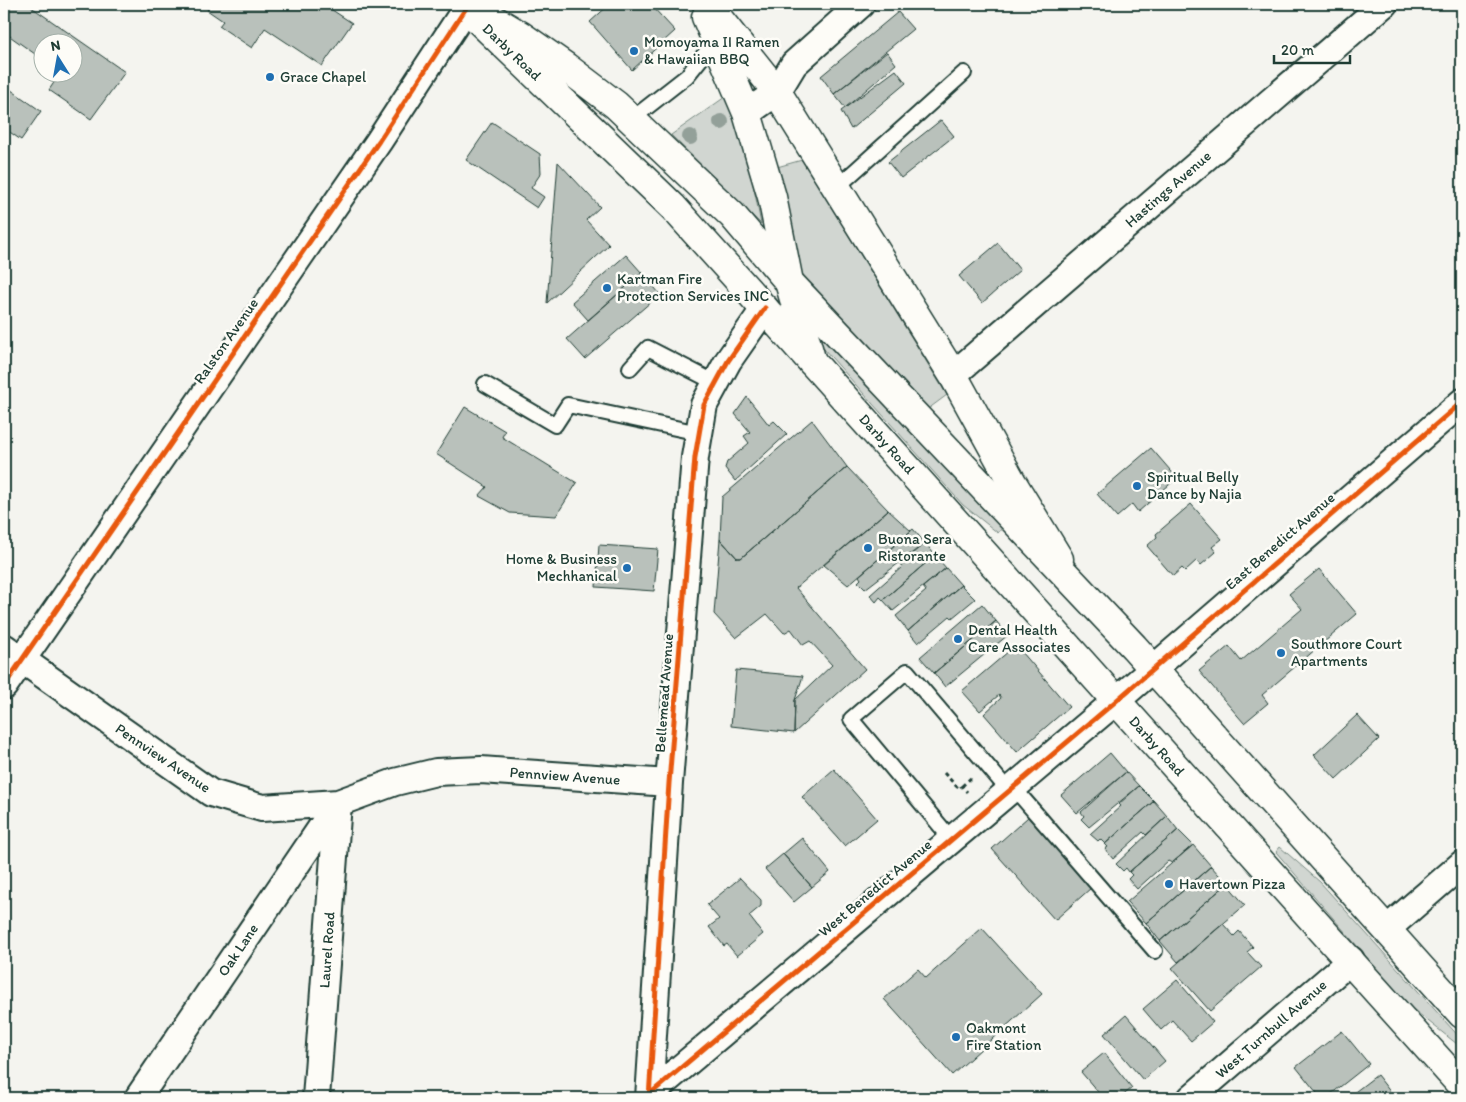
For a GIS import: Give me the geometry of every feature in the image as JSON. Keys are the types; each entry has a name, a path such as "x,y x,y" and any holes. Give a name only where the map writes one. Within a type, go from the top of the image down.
{"main road":[{"name":"Darby Road","path":"701,4 747,112 772,197 789,282 812,362"},
{"name":"Darby Road","path":"707,4 777,92 953,375 1012,482 1076,586"},
{"name":"Darby Road","path":"463,6 498,21 566,66 632,119 732,214 789,282 1152,668 1462,1014"},
{"name":"Darby Road","path":"463,6 673,207 1351,960 1462,1086"}],"street":[{"path":"747,112 777,92 794,64 862,4"},
{"name":"Hastings Avenue","path":"953,375 1384,4"},
{"name":"Ralston Avenue","path":"4,686 13,654 379,141 463,6"},
{"name":"Bellemead Avenue","path":"649,1096 669,783 695,457 704,405 728,361 765,308"},
{"name":"East Benedict Avenue","path":"1116,701 1462,402"},
{"name":"Pennview Avenue","path":"13,654 211,793 262,808 338,803 403,780 436,772 472,770 669,783"},
{"name":"West Benedict Avenue","path":"649,1096 1116,701"},
{"name":"Oak Lane","path":"138,1098 338,803"},
{"name":"Laurel Road","path":"316,1098 338,803"},
{"path":"1387,929 1462,864"},
{"name":"West Turnbull Avenue","path":"1191,1098 1351,960"}],"lane":[{"path":"632,119 687,76 715,40"},
{"path":"836,188 964,73"},
{"path":"630,368 648,348 716,383"},
{"path":"485,384 555,425 568,405 699,433"},
{"path":"952,840 850,719 908,671 1010,789 1155,951"}],"path":[{"path":"944,773 959,789 972,778"},
{"path":"962,786 984,812"}],"shaded area":[{"path":"725,97 744,138 761,224 671,135"},
{"path":"802,160 947,395 924,412 799,275 777,167"},
{"path":"815,329 839,349 1002,528 998,533 963,505 823,348"},
{"path":"1280,847 1320,882 1462,1040 1457,1044 1409,1006 1276,852"}],"building":[{"path":"4,4 27,4 67,32 32,32 32,52 4,32"},
{"path":"211,4 323,4 352,23 322,66 265,28 252,48 219,26 223,21 207,10"},
{"name":"Momoyama II Ramen & Hawaiian BBQ","path":"610,4 650,4 675,31 632,70 590,22"},
{"path":"898,12 913,29 834,94 821,76"},
{"path":"82,42 125,72 91,119 49,90 54,82 82,82"},
{"path":"887,52 896,64 845,108 834,94"},
{"path":"896,70 906,83 851,129 841,111"},
{"path":"4,85 41,111 21,140 4,128"},
{"path":"941,120 954,136 901,178 888,162"},
{"path":"492,122 540,154 541,173 531,188 544,197 537,208 466,160"},
{"path":"558,162 600,207 586,220 609,245 547,303"},
{"path":"998,243 1020,270 982,303 959,276"},
{"name":"Kartman Fire Protection Services INC","path":"626,255 642,273 588,320 572,302"},
{"path":"642,273 660,294 585,359 567,339"},
{"path":"747,397 769,425 774,421 787,434 735,481 725,468 727,462 749,443 744,436 750,432 735,414"},
{"path":"465,407 505,431 502,437 577,483 556,516 510,513 479,496 487,487 436,454"},
{"path":"812,420 847,467 741,558 737,558 720,539 722,497"},
{"name":"Spiritual Belly Dance by Najia","path":"1151,448 1177,478 1138,512 1132,504 1117,517 1097,494"},
{"path":"847,467 888,510 796,588 865,669 794,733 795,700 832,665 810,641 803,645 791,629 784,633 767,614 736,638 714,614 720,539 737,558 741,558"},
{"path":"1191,504 1222,539 1212,547 1216,552 1201,565 1197,560 1185,571 1182,568 1173,576 1147,546 1157,537 1156,534"},
{"name":"Buona Sera Ristorante","path":"888,510 911,531 848,585 824,565"},
{"path":"913,529 925,543 865,589 858,582 861,579 859,576"},
{"path":"925,543 935,555 883,600 880,597 876,602 870,595 902,567 900,564"},
{"name":"Home & Business Mechhanical","path":"599,545 658,549 654,591 596,587"},
{"path":"935,555 946,568 893,611 883,600"},
{"path":"946,568 961,585 908,631 896,616 926,591 923,587"},
{"name":"Southmore Court Apartments","path":"1319,569 1357,614 1262,695 1268,703 1244,723 1199,671 1229,646 1241,661 1302,609 1289,594"},
{"path":"961,585 975,599 952,618 950,616 918,643 908,631"},
{"name":"Dental Health Care Associates","path":"982,604 996,621 934,673 920,657"},
{"path":"996,621 1008,635 945,687 934,673"},
{"path":"1016,645 1069,707 1017,752 984,714 1001,698 999,695 980,711 962,691"},
{"path":"736,670 803,676 795,700 794,733 731,726"},
{"path":"1357,715 1379,739 1336,779 1314,755"},
{"path":"1110,753 1126,772 1077,813 1061,795"},
{"path":"834,769 877,819 845,846 802,797"},
{"path":"1126,772 1139,786 1089,827 1081,819 1084,816 1081,812"},
{"path":"1139,786 1154,801 1105,844 1100,839 1098,841 1090,834 1121,806 1119,804"},
{"path":"1154,801 1167,816 1146,835 1143,832 1113,859 1105,849 1108,847 1105,844"},
{"path":"1167,816 1178,830 1129,872 1126,868 1123,871 1116,864"},
{"path":"1028,817 1091,888 1055,920 992,849"},
{"path":"1178,830 1193,845 1172,863 1168,861 1137,889 1128,879 1132,875 1129,872"},
{"path":"802,838 830,872 812,887 783,854"},
{"name":"Havertown Pizza","path":"1193,845 1211,866 1146,923 1127,902"},
{"path":"783,854 812,887 794,902 765,869"},
{"path":"1211,866 1227,884 1160,941 1146,923"},
{"path":"740,878 761,900 761,906 749,916 763,934 737,956 727,944 724,946 709,927 719,919 707,905"},
{"path":"1227,884 1245,905 1178,962 1160,941"},
{"path":"1223,924 1234,936 1239,931 1253,947 1247,952 1261,967 1210,1011 1172,968"},
{"name":"Oakmont Fire Station","path":"982,928 1042,994 952,1075 884,999 918,969 926,978"},
{"path":"1177,980 1213,1022 1191,1041 1172,1020 1161,1030 1143,1009"},
{"path":"1126,1015 1165,1061 1143,1080 1104,1034"},
{"path":"1342,1031 1369,1064 1326,1098 1321,1098 1296,1067"},
{"path":"1104,1053 1132,1088 1120,1098 1103,1098 1081,1072"},
{"path":"1377,1075 1395,1098 1347,1098"}],"cycle path":[{"path":"4,686 379,141 466,8"},
{"path":"649,1098 669,783 695,457 704,405 728,361 765,308"},
{"path":"650,1094 1116,701 1462,402"}],"place":[{"name":"Momoyama II Ramen & Hawaiian BBQ","path":"634,51"},
{"name":"Grace Chapel","path":"270,77"},
{"name":"Kartman Fire Protection Services INC","path":"607,288"},
{"name":"Spiritual Belly Dance by Najia","path":"1137,486"},
{"name":"Buona Sera Ristorante","path":"868,548"},
{"name":"Home & Business Mechhanical","path":"627,568"},
{"name":"Dental Health Care Associates","path":"958,639"},
{"name":"Southmore Court Apartments","path":"1281,653"},
{"name":"Havertown Pizza","path":"1169,884"},
{"name":"Oakmont Fire Station","path":"956,1037"}]}
